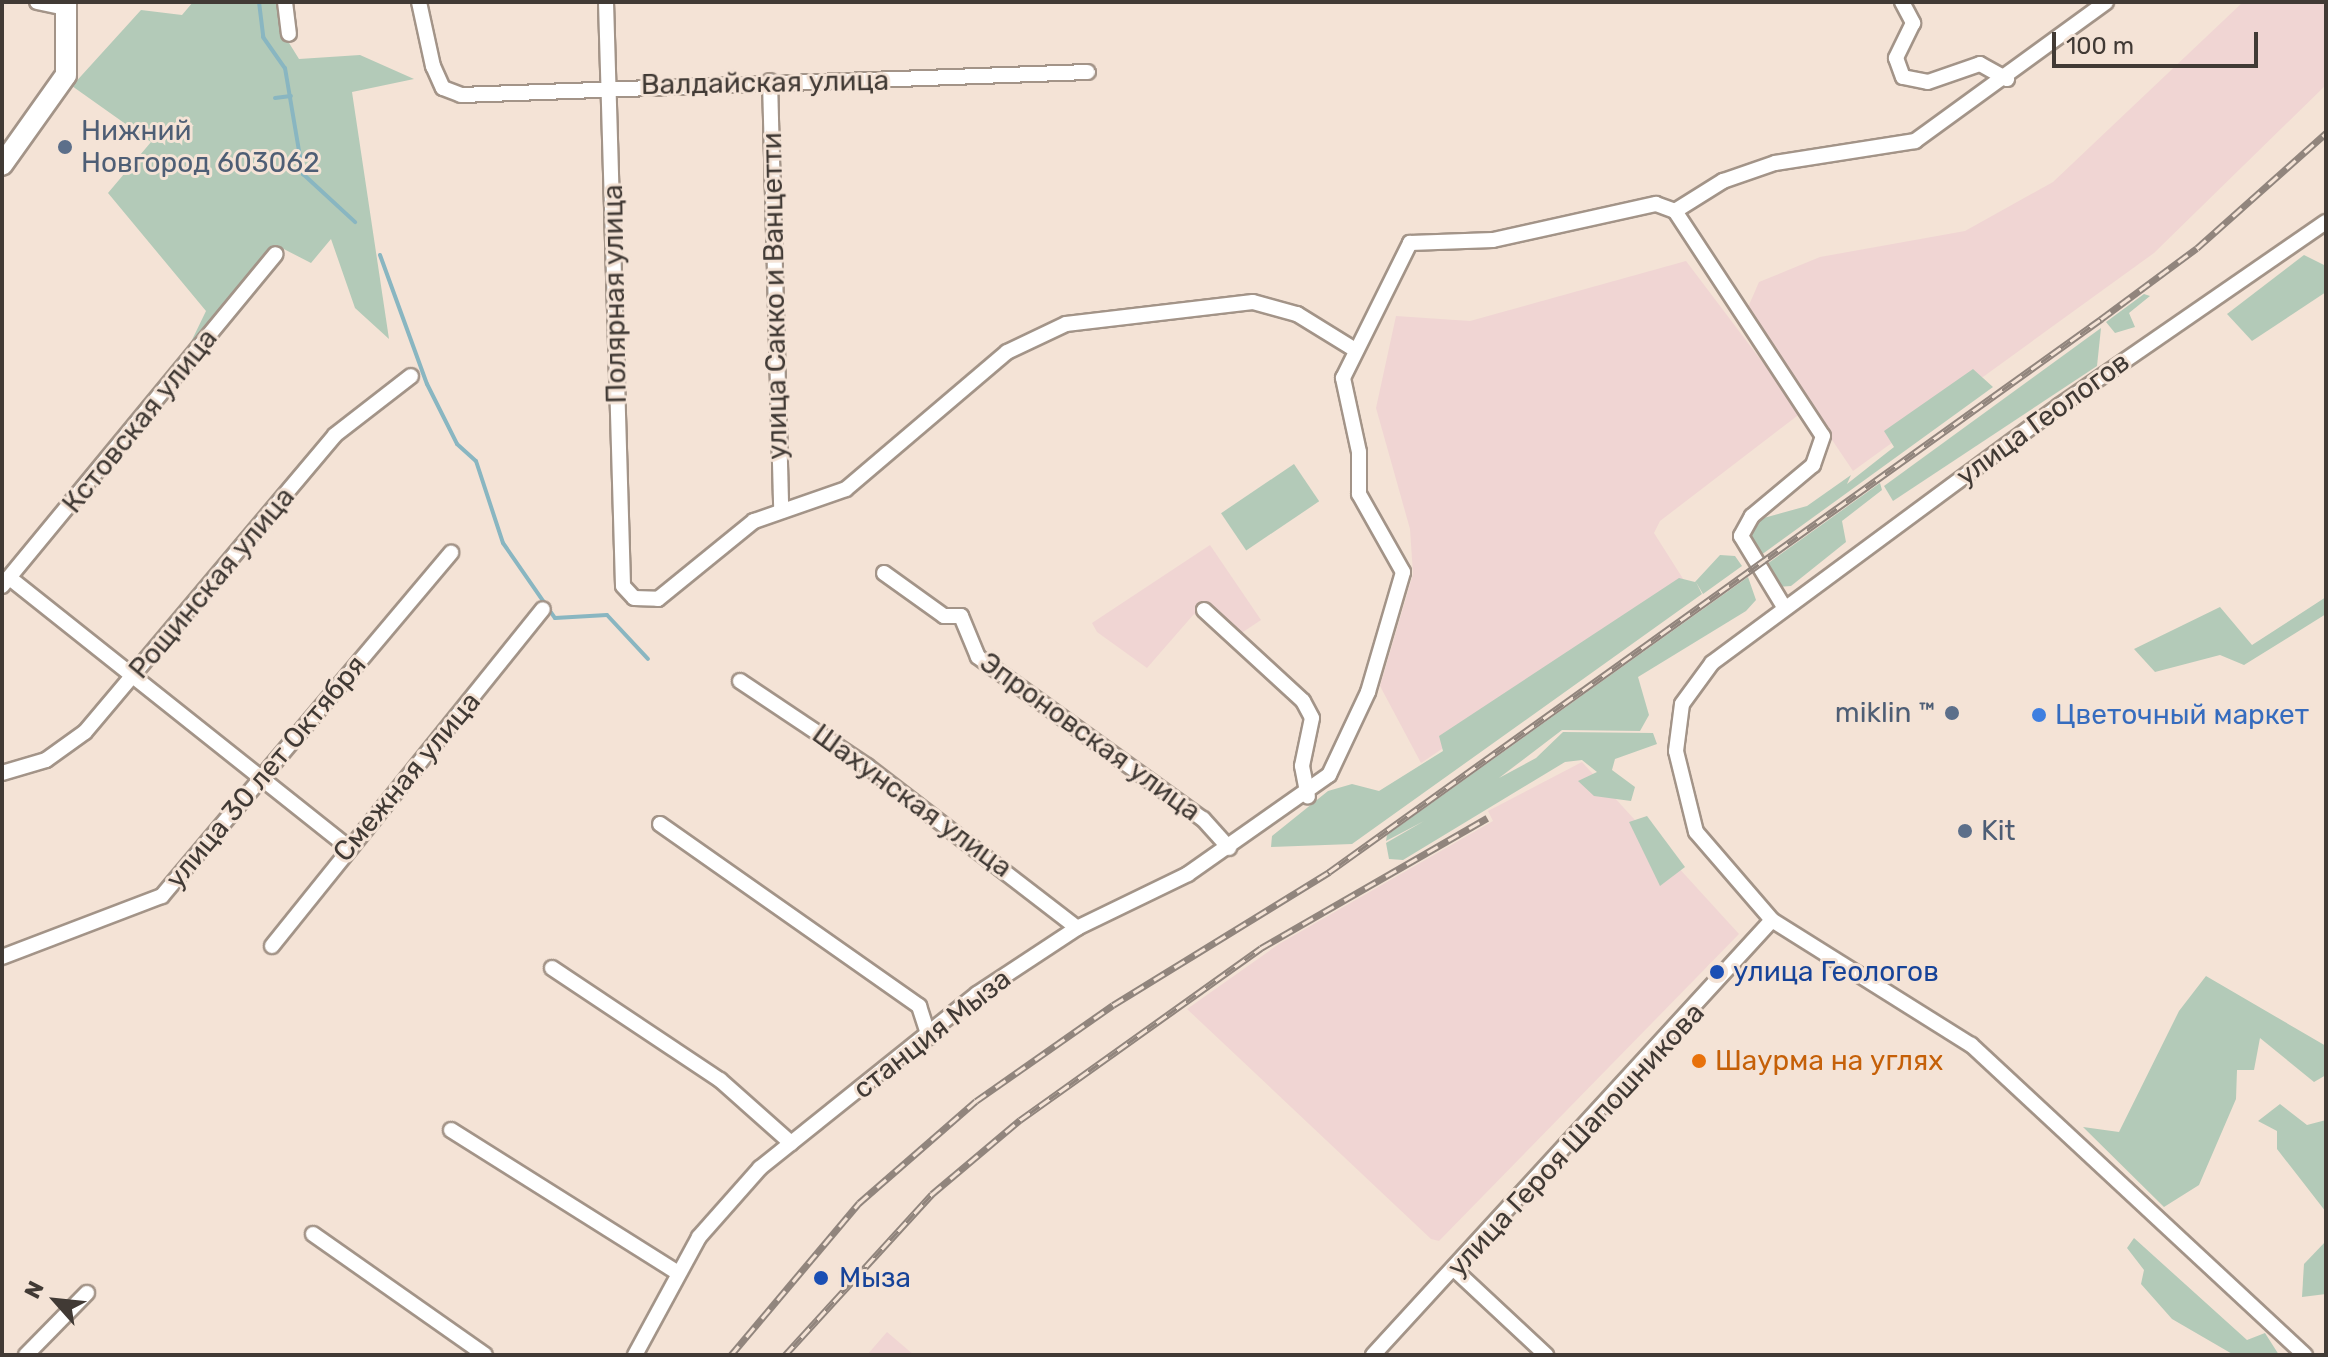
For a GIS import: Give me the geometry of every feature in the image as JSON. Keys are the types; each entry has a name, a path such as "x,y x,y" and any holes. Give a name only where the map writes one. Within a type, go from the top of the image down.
{"main road":[{"path":"2,165 66,75 66,5"}],"street":[{"path":"37,2 66,5"},
{"path":"285,2 289,34"},
{"name":"Валдайская улица","path":"419,2 443,88 461,95 610,85 1088,72"},
{"name":"Полярная улица","path":"606,2 623,586 634,598 658,599 738,531 781,511"},
{"path":"1902,2 1913,23 1896,58 1903,77 1928,82 1980,64 2007,79"},
{"path":"1784,607 1741,536 1752,516 1813,465 1823,436 1675,211 1723,181 1775,163 1915,141 2007,79 2106,2"},
{"name":"улица Сакко и Ванцетти","path":"770,81 781,511"},
{"name":"станция Мыза","path":"635,1355 678,1273 722,1205 791,1143 929,1037 977,994 1077,928 1229,848 1308,796 1329,775 1368,692 1403,572 1359,494 1359,452 1343,378 1352,348 1410,243 1493,240 1656,204 1675,211"},
{"name":"улица Геологов","path":"2305,1355 1971,1045 1772,920 1696,832 1676,751 1682,704 1694,685 1784,607 2326,222"},
{"name":"Кстовская улица","path":"7,582 276,254"},
{"path":"781,511 810,506 881,465 1031,338 1087,319 1194,314 1253,302 1297,314 1352,348"},
{"name":"Рощинская улица","path":"2,773 69,747 135,675 335,435 411,376"},
{"name":"улица 30 лет Октября","path":"2,957 152,905 451,553"},
{"name":"Эпроновская улица","path":"884,573 944,616 961,616 978,657 1203,819 1229,848"},
{"path":"7,582 135,675 260,779 346,845"},
{"name":"Смежная улица","path":"272,946 346,845 543,609"},
{"path":"1204,610 1303,701 1312,718 1302,766 1308,796"},
{"name":"Шахунская улица","path":"740,681 867,766 1077,928"},
{"path":"660,824 919,1006 929,1037"},
{"name":"улица Героя Шапошникова","path":"1373,1355 1455,1270 1772,920"},
{"path":"552,968 720,1080 791,1143"},
{"path":"451,1130 678,1273"},
{"path":"313,1234 485,1355"},
{"path":"1455,1270 1546,1355"},
{"path":"26,1355 87,1293"}],"shaded area":[{"path":"2243,2 2326,2 2326,85 2154,253 1853,471 1746,312 1759,282 1820,257 1965,231 2053,182"},
{"path":"1686,261 1801,413 1660,521 1654,533 1687,585 1421,763 1380,686 1413,574 1410,529 1376,408 1396,316 1470,321"},
{"path":"1210,545 1261,620 1231,640 1194,614 1147,668 1097,632 1092,623"},
{"path":"1582,762 1739,934 1439,1241 1431,1239 1187,1009 1279,944 1493,821 1488,811"},
{"path":"887,1332 914,1355 867,1355"}],"green space":[{"path":"193,2 276,2 281,30 299,59 360,55 414,79 352,92 389,339 355,308 331,239 311,263 276,245 191,342 206,311 108,193 151,142 72,86 141,10 182,15"},
{"path":"2304,255 2326,266 2326,292 2252,341 2227,314"},
{"path":"2144,294 2150,296 2129,313 2135,327 2115,333 2106,322"},
{"path":"2101,328 2097,366 1893,501 1884,486"},
{"path":"1973,369 1993,387 1757,558 1749,531 1760,519 1807,506 1851,475 1847,484 1894,447 1884,431"},
{"path":"1294,464 1319,501 1246,551 1221,513"},
{"path":"1880,483 1882,490 1842,521 1846,542 1791,586 1777,587 1767,564"},
{"path":"1720,555 1735,556 1742,566 1703,594 1696,582 1702,594 1352,844 1271,847 1272,836 1328,791 1352,784 1379,791 1443,751 1439,736 1679,578 1695,582"},
{"path":"1748,577 1756,600 1746,611 1638,677 1649,715 1640,731 1562,730 1499,778 1536,758 1563,732 1653,733 1657,744 1615,759 1612,770 1635,787 1631,801 1594,796 1578,781 1597,772 1582,760 1565,762 1403,860 1389,859 1386,843 1424,821 1386,841 1387,835"},
{"path":"2326,597 2326,614 2244,665 2220,655 2155,672 2134,649 2220,607 2252,645"},
{"path":"1647,816 1685,867 1660,886 1629,822"},
{"path":"2206,976 2326,1046 2326,1075 2314,1082 2260,1038 2254,1070 2237,1070 2236,1099 2199,1185 2164,1207 2083,1127 2119,1132 2179,1011"},
{"path":"2280,1104 2307,1125 2326,1120 2326,1212 2277,1149 2277,1131 2258,1121"},
{"path":"2134,1238 2247,1340 2265,1333 2279,1355 2234,1355 2172,1319 2141,1284 2144,1270 2127,1248"},
{"path":"2326,1241 2326,1294 2302,1297 2304,1264"}],"waterway":[{"path":"259,2 263,37 285,68 303,174 355,222"},
{"path":"275,98 291,96"},
{"path":"380,255 427,384 457,444 476,461 503,543 555,618 607,615 648,659"}],"railway":[{"path":"731,1355 859,1203 976,1101 1113,1005 1329,872 2101,319 2197,248 2326,133"},
{"path":"785,1355 932,1194 1020,1120 1261,948 1487,818"}],"place":[{"name":"Нижний Новгород 603062","path":"65,147"},
{"name":"miklin ™","path":"1952,713"},
{"name":"Цветочный маркет","path":"2039,715"},
{"name":"Kit","path":"1965,831"},
{"name":"улица Геологов","path":"1717,972"},
{"name":"Шаурма на углях","path":"1699,1061"},
{"name":"Мыза","path":"821,1278"}]}
